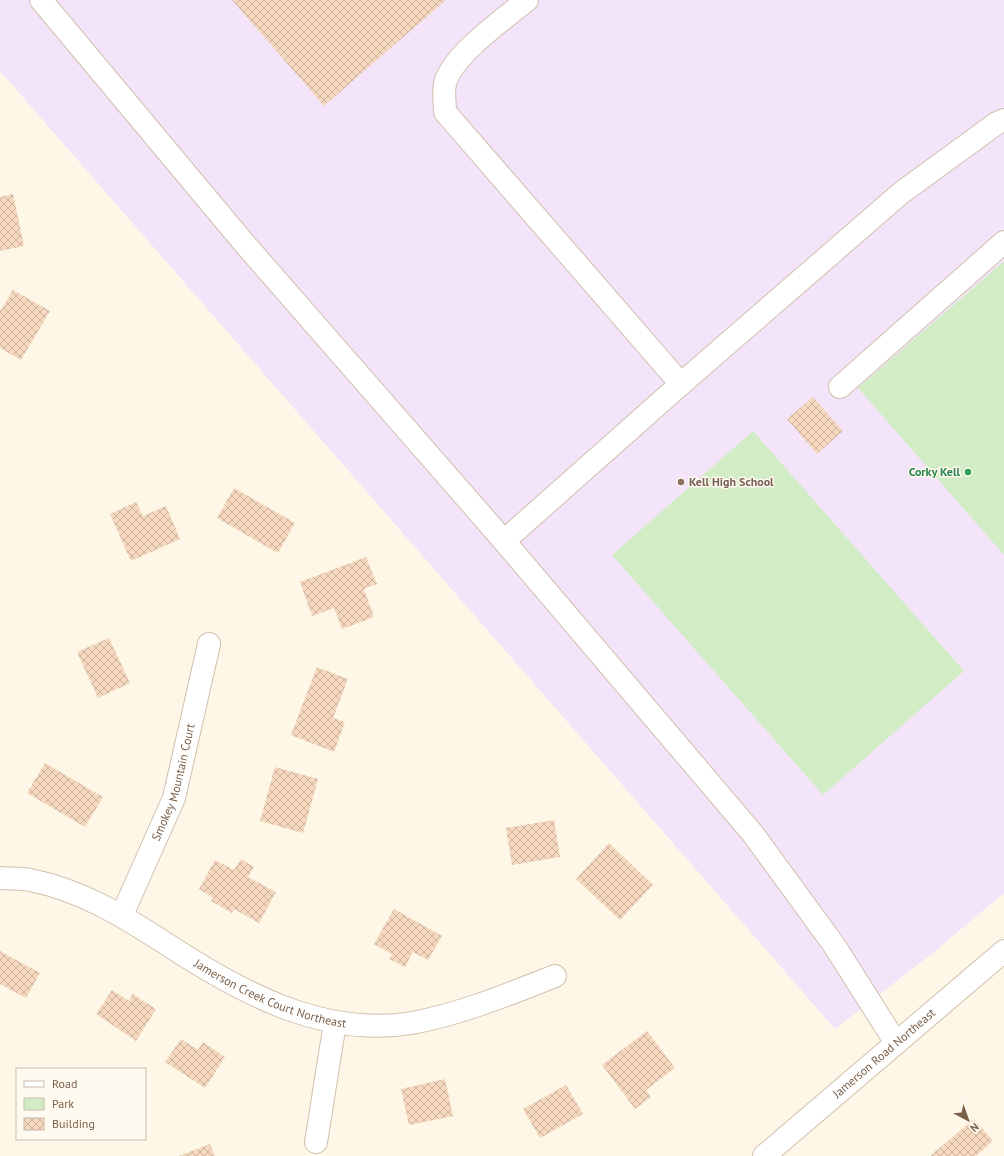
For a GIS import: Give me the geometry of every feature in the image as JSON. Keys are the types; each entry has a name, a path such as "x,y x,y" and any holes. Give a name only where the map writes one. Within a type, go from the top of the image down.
{"street":[{"path":"41,0 244,243 504,542 753,834 834,945 896,1043"},
{"path":"527,0 468,50 450,69 444,85 445,112 681,384"},
{"path":"504,542 681,384 901,193 997,123 1004,120"},
{"path":"840,387 1004,242"},
{"name":"Smokey Mountain Court","path":"122,915 174,798 209,644"},
{"name":"Jamerson Creek Court Northeast","path":"0,878 29,879 78,893 122,915 174,949 251,993 278,1005 335,1023 374,1025 411,1023 467,1008 555,976"},
{"name":"Jamerson Road Northeast","path":"764,1156 1004,952"},
{"path":"316,1142 335,1023"}],"shaded area":[{"name":"Kell High School","path":"0,0 1004,0 1004,893 934,952 835,1029 0,71"}],"green space":[{"name":"Corky Kell","path":"1004,261 1004,555 858,388"},
{"path":"753,431 964,671 823,795 612,555"}],"building":[{"path":"232,0 446,0 324,106"},
{"path":"13,194 24,246 0,251 0,197"},
{"path":"13,290 50,311 21,360 0,348 0,309 1,310"},
{"path":"813,397 843,431 817,454 787,419"},
{"path":"234,488 295,523 278,553 217,518"},
{"path":"136,502 143,516 166,506 180,539 131,561 110,514"},
{"path":"366,557 377,584 364,589 374,617 342,629 334,608 312,616 300,582"},
{"path":"109,638 130,683 98,698 77,652"},
{"path":"317,667 348,679 333,718 345,722 334,752 291,735"},
{"path":"45,763 103,797 85,827 27,793"},
{"path":"275,767 318,779 303,833 260,821"},
{"path":"554,820 560,857 512,865 506,828"},
{"path":"609,843 653,885 620,920 576,879"},
{"path":"241,859 254,867 248,877 276,892 259,923 234,909 232,913 211,901 213,898 199,889 215,860 234,870"},
{"path":"394,909 442,936 428,960 413,952 405,967 389,959 392,954 374,944"},
{"path":"0,951 40,973 26,998 0,984"},
{"path":"112,990 129,1001 133,994 156,1009 136,1041 96,1014"},
{"path":"647,1031 675,1068 646,1090 651,1097 635,1109 602,1065"},
{"path":"181,1039 198,1050 203,1042 225,1057 205,1088 165,1062"},
{"path":"445,1079 453,1116 409,1125 401,1089"},
{"path":"566,1085 583,1114 540,1138 523,1109"},
{"path":"974,1119 993,1141 976,1156 930,1156"},
{"path":"210,1144 215,1156 179,1156"}],"place":[{"name":"Corky Kell","path":"968,472"},
{"name":"Kell High School","path":"681,482"}]}
